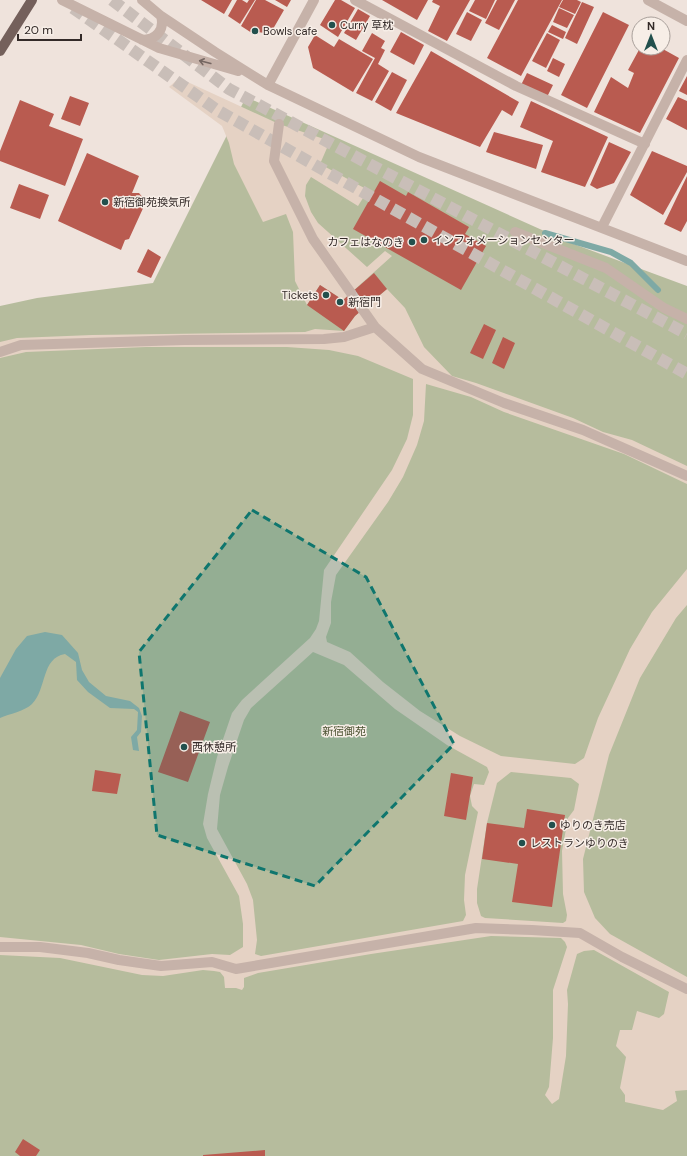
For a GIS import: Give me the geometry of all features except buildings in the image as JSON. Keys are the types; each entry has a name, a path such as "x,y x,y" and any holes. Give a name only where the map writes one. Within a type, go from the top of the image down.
{"main road":[{"path":"0,51 32,0"}],"street":[{"path":"62,0 159,48 255,77"},
{"path":"142,0 161,16 268,85 419,157 687,261"},
{"path":"268,85 314,0"},
{"path":"355,0 516,86 645,144"},
{"path":"648,0 687,21"},
{"path":"142,40 148,40 156,36 161,30 163,23 161,16"},
{"path":"602,228 687,60"},
{"path":"279,124 274,162 313,239 351,293"},
{"path":"515,232 606,268 664,308 687,319"},
{"path":"363,310 375,327 422,369 504,403 584,430 687,476"},
{"path":"0,352 21,345 184,340 324,339 344,337 375,327"},
{"path":"0,947 40,947 88,953 119,960 162,966 212,962 236,969 476,928 532,930 580,933 622,957 687,989"}],"highlighted area":[{"path":"252,510 366,577 454,744 315,886 157,835 139,652"}],"green space":[{"name":"新宿御苑","path":"246,97 571,243 687,286 687,1156 0,1156 0,306 37,298 153,283"}],"shaded area":[{"path":"179,78 279,124 330,141 320,164 368,190 358,206 311,177 306,185 305,196 311,212 318,223 367,267 385,251 392,256 343,300 320,285 307,305 295,281 293,232 286,214 263,222 234,164 229,143 222,126 169,87"},
{"path":"387,289 405,308 424,347 452,376 476,383 573,418 603,432 632,440 687,466 687,484 624,454 504,412 471,397 426,384 424,421 417,445 403,477 388,502 336,575 331,602 331,623 326,637 327,642 350,652 383,682 420,711 460,736 501,756 575,764 584,758 598,718 630,649 652,612 687,569 687,605 676,618 640,678 609,755 583,859 584,892 595,918 610,934 687,977 687,1090 675,1091 677,1101 663,1110 625,1102 625,1095 620,1088 626,1057 616,1046 620,1030 632,1030 637,1011 659,1018 664,1014 669,992 594,950 584,951 577,954 567,990 568,1004 566,1056 559,1099 552,1104 545,1095 549,1087 553,1038 553,990 567,947 561,938 491,936 371,954 258,973 244,978 244,987 242,990 236,988 225,988 224,977 220,972 214,971 203,970 163,976 142,975 60,958 0,955 0,937 81,945 119,954 159,960 212,954 230,955 243,947 243,924 239,896 207,838 203,824 208,794 217,757 232,713 242,700 310,638 316,629 319,621 324,570 392,470 407,439 413,415 413,379 358,356 329,350 287,347 146,347 26,352 0,358 0,342 17,338 92,335 305,332 315,329 344,331 355,316","holes":["313,652 344,665 395,709 447,745 487,767 489,772 484,785 474,784 470,796 472,806 478,812 465,875 464,900 466,915 463,921 261,956 255,954 257,940 253,900 247,884 217,829 220,795 244,720 251,708","511,772 571,778 579,784 574,810 568,818 562,851 563,894 567,915 566,921 563,923 485,918 481,916 477,903 477,889 487,823 497,783"]}],"water":[{"path":"45,632 62,635 78,653 82,670 89,682 106,696 130,701 139,708 142,716 141,732 137,737 139,751 133,750 131,737 137,730 138,712 134,709 110,708 88,692 77,680 76,662 65,654 52,661 45,675 37,698 32,704 0,718 0,678 16,649 27,636"}],"waterway":[{"path":"545,233 611,252 631,263 658,290"}],"tunnel":[{"path":"112,0 229,89 687,334"},
{"path":"73,8 217,110 687,374"},
{"path":"351,293 363,310"}],"place":[{"name":"Curry 草枕","path":"332,25"},
{"name":"Bowls cafe","path":"255,31"},
{"name":"新宿御苑換気所","path":"105,202"},
{"name":"インフォメーションセンター","path":"424,240"},
{"name":"カフェはなのき","path":"412,242"},
{"name":"Tickets","path":"326,295"},
{"name":"新宿門","path":"340,302"},
{"name":"西休憩所","path":"184,747"},
{"name":"ゆりのき売店","path":"552,825"},
{"name":"レストランゆりのき","path":"522,843"}]}
